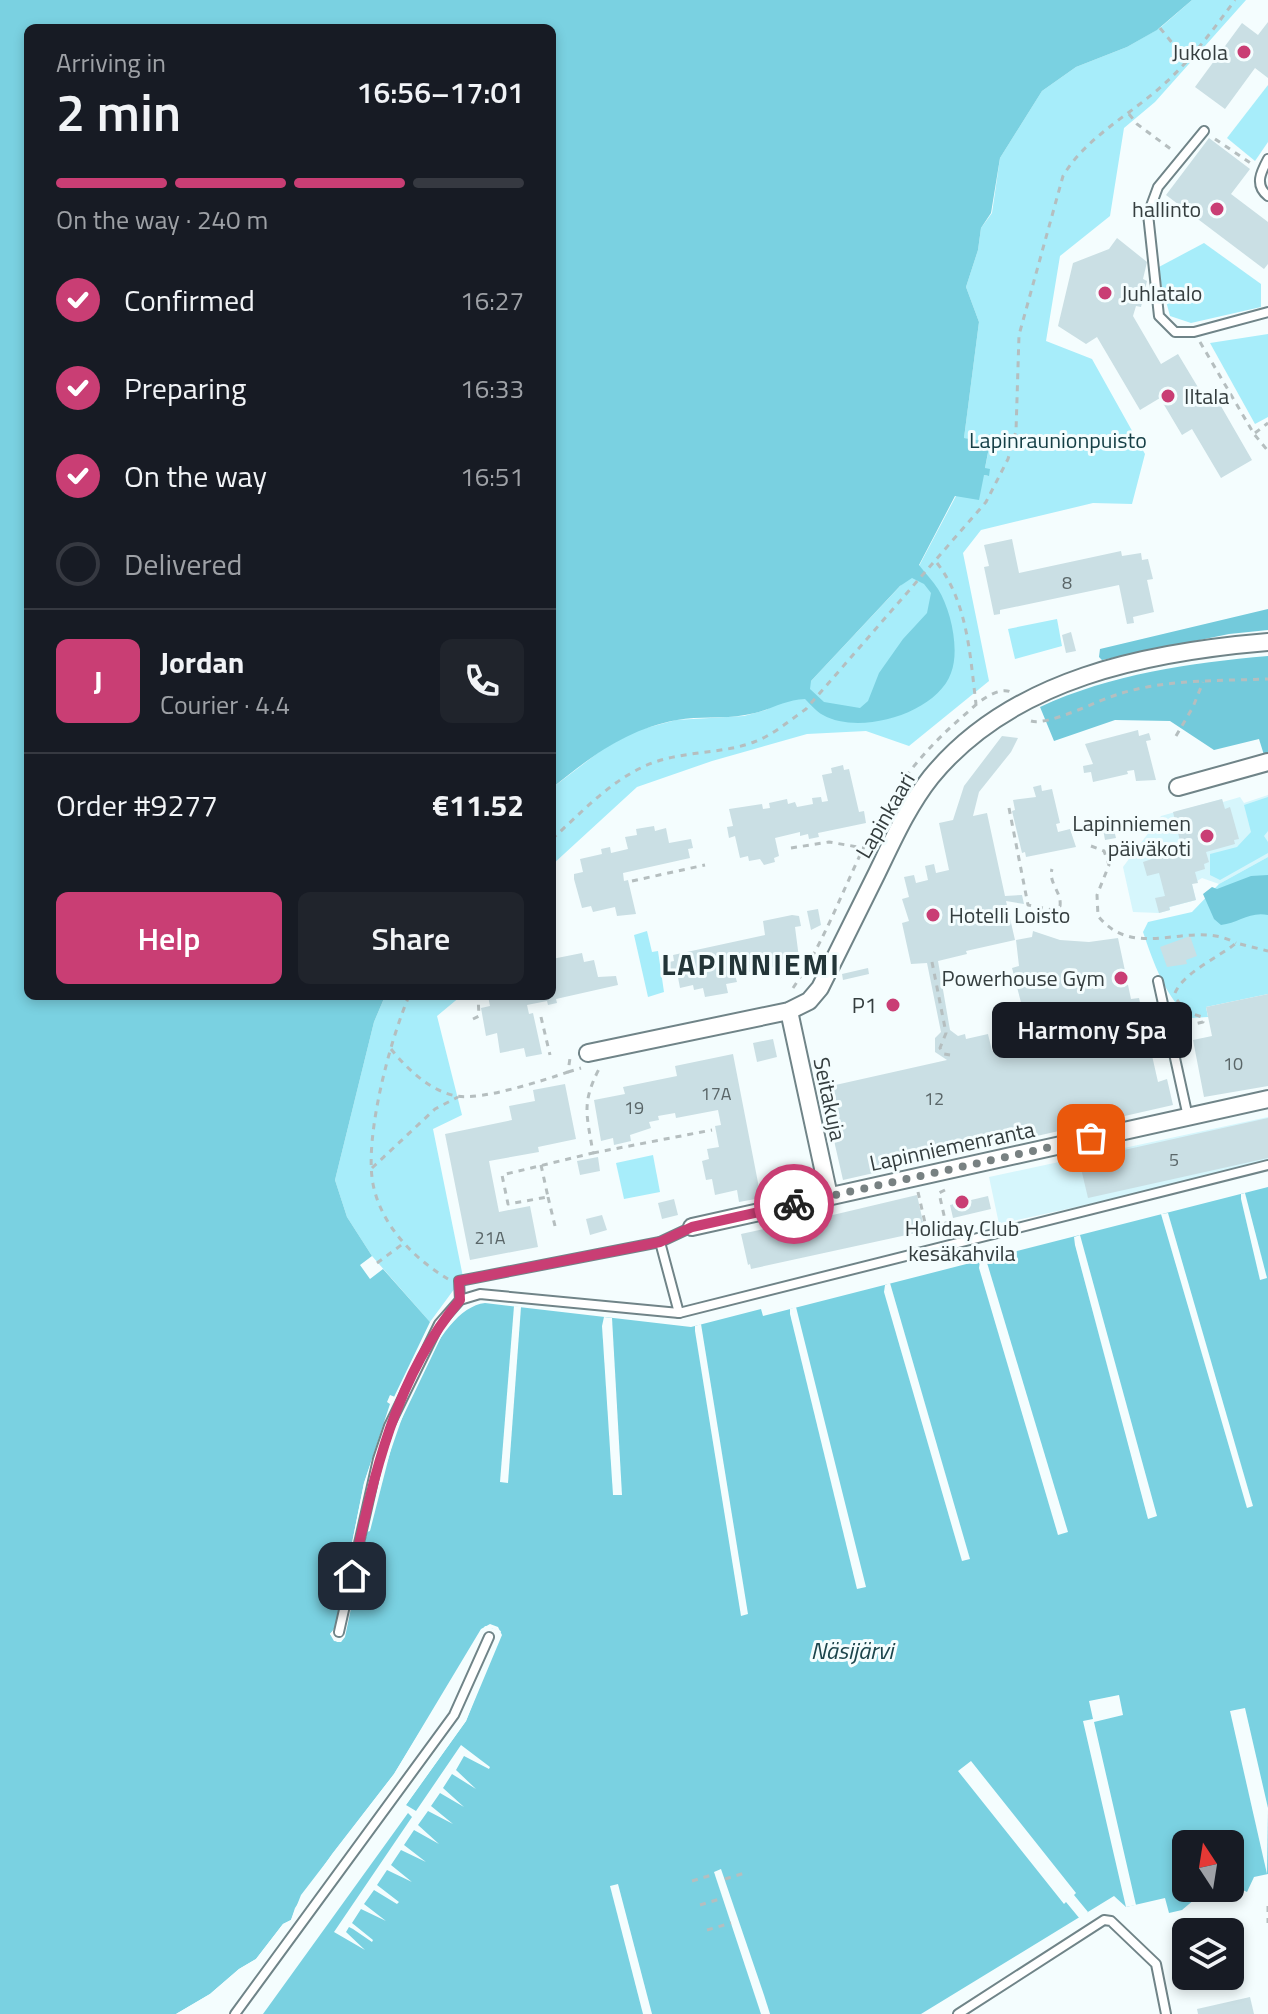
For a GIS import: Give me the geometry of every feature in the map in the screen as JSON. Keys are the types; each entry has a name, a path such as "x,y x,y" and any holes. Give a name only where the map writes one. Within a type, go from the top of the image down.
{"street":[{"name":"Lapinkaari","path":"595,1058 787,1003 809,1001 820,988 893,840 929,781 967,740 1019,706 1090,673 1195,651 1268,642"},
{"path":"1178,787 1268,762"},
{"name":"Seitakuja","path":"787,1003 829,1196"},
{"name":"Lapinniemenranta","path":"692,1227 1268,1099"}],"lane":[{"path":"1204,131 1158,187 1148,214 1159,316 1175,332 1194,332 1268,312"},
{"path":"1268,159 1259,181 1262,192 1268,196"},
{"path":"1158,981 1188,1117"},
{"path":"339,1632 378,1459 389,1426 431,1338 460,1300 480,1294 679,1313 1268,1165"},
{"path":"460,1300 459,1281 660,1242 692,1227"},
{"path":"660,1242 679,1313"},
{"path":"235,2014 454,1715 489,1637"},
{"path":"958,2014 1104,1920 1111,1921 1156,1964 1166,2014"}],"path":[{"path":"556,835 603,794 645,766 675,756 750,744 774,732 806,709 986,502 1016,431 1019,335 1063,176 1071,162 1100,135 1129,114 1187,61 1235,0"},
{"path":"1160,28 1187,61"},
{"path":"1129,114 1137,124 1183,157"},
{"path":"1204,131 1261,171"},
{"path":"1194,332 1254,434 1268,451"},
{"path":"1254,434 1268,423"},
{"path":"936,562 956,595 965,627 976,704"},
{"path":"787,1003 878,819 909,769 976,704 1006,689 1030,721 1041,723 1121,693 1153,686 1268,679"},
{"path":"1176,736 1203,682"},
{"path":"1009,808 1028,905 1052,910 1060,906 1052,869"},
{"path":"791,848 829,842 864,848"},
{"path":"1091,846 1104,851 1109,865 1097,895 1098,916 1116,931 1130,939 1147,941 1206,933 1268,951"},
{"path":"632,881 705,865"},
{"path":"1168,1029 1203,1022 1202,1017 1187,1012 1181,1006 1174,993 1187,975 1219,957 1236,943"},
{"path":"932,962 946,1033 940,1044 944,1054 950,1055"},
{"path":"408,1000 391,1049 377,1108 372,1168 381,1207 404,1243 447,1279 459,1281"},
{"path":"473,1019 479,1016 478,1000"},
{"path":"541,1017 550,1055"},
{"path":"391,1049 419,1077 458,1097"},
{"path":"372,1168 435,1109 458,1097 501,1091 568,1072 570,1054"},
{"path":"593,1153 586,1108 595,1058"},
{"path":"548,1197 508,1204 502,1175 593,1153 712,1130"},
{"path":"541,1165 555,1226"},
{"path":"945,1190 939,1193 946,1224"},
{"path":"920,1203 926,1226"},
{"path":"377,1263 404,1243"},
{"path":"725,1879 748,1872"},
{"path":"692,1881 715,1874"},
{"path":"700,1905 723,1898"},
{"path":"1268,1906 1268,1923"},
{"path":"707,1930 731,1923"}],"shaded area":[{"path":"1268,609 1268,630 1229,634 1102,660 1099,657 1100,649"},
{"path":"1268,656 1268,754 1264,755 1259,739 1214,750 1170,721 1115,720 1054,741 1040,707 1123,678 1209,662"},
{"name":"Lapinniemen päiväkoti","path":"1268,795 1268,857 1219,884 1202,878 1192,884 1196,900 1159,913 1133,912 1123,867 1161,816 1222,799 1223,802 1240,797 1244,803"},
{"path":"1268,875 1268,915 1255,915 1221,925 1214,919 1203,894 1212,887 1217,889 1251,876"},
{"path":"1268,1117 1268,1165 999,1224 989,1177"}],"green space":[{"name":"Lapinraunionpuisto","path":"1192,0 1246,0 1155,102 1124,128 1110,216 1060,256 1046,341 1092,359 1145,454 1132,504 1093,503 981,530 963,553 989,681 909,746 866,731 807,734 712,761 637,787 556,861 556,785 603,749 635,731 676,720 744,716 766,710 811,681 919,566 956,496 984,475 988,476 985,468 990,443 964,438 979,322 966,287 978,250 981,228 992,213 1000,158 1042,91 1076,67 1127,47 1160,28"},
{"path":"1268,85 1268,142 1255,161 1227,138"},
{"path":"1204,243 1261,284 1261,307 1191,323 1170,316 1157,268"},
{"path":"1268,334 1268,417 1255,424 1210,343"},
{"path":"1057,619 1062,646 1015,659 1008,629"},
{"path":"1268,797 1268,831 1264,836 1268,842 1268,853 1220,880 1210,875 1210,854 1237,847 1251,832 1244,805"},
{"path":"1268,857 1268,994 1206,1007 1208,1017 1190,1018 1167,989 1143,932 1148,922 1192,912 1219,884"},
{"path":"647,931 652,952 658,951 664,992 648,997 634,935"},
{"path":"383,1000 456,1000 437,1016 462,1115 433,1129 463,1277 430,1322 372,1256 347,1217 335,1180 374,1022"},
{"path":"653,1155 660,1192 624,1199 616,1163"}],"water":[{"name":"Näsijärvi","path":"0,0 1192,0 1157,30 1127,47 1076,67 1042,91 1000,158 991,213 981,228 978,250 966,287 979,322 964,438 990,442 985,468 990,469 989,476 984,475 979,500 955,496 919,565 943,598 953,630 954,664 943,687 914,709 876,721 839,721 821,714 805,699 745,715 659,724 625,737 556,785 556,24 24,24 24,1000 383,1000 374,1022 335,1180 347,1217 372,1256 360,1265 370,1279 383,1269 430,1322 394,1397 390,1396 388,1402 391,1404 364,1483 335,1628 330,1634 337,1642 341,1642 374,1508 411,1397 433,1350 458,1317 485,1303 691,1327 761,1309 763,1316 1268,1187 1268,1874 1254,1877 1247,1892 1244,1891 1244,1830 1172,1830 1172,1902 1191,1902 1182,1910 1169,1913 1165,1898 1126,1907 1114,1896 921,2014 256,2014 466,1721 501,1631 485,1626 394,1774 332,1854 295,1908 291,1920 283,1924 256,1959 210,1994 176,2014 0,2014","holes":["912,578 924,584 931,593 927,613 903,639 879,673 868,701 860,708 824,702 810,689 811,681 900,586"]}],"pier":[{"path":"1245,1193 1267,1278 1260,1280 1241,1199 1241,1194"},
{"path":"1168,1213 1253,1506 1247,1508 1161,1214"},
{"path":"1080,1235 1157,1516 1148,1519 1075,1245 1074,1237"},
{"path":"986,1260 1068,1532 1058,1535 979,1268 980,1261"},
{"path":"890,1283 970,1559 962,1561 884,1292 885,1285"},
{"path":"465,1304 468,1306 444,1331 395,1433 370,1531 367,1532 345,1637 341,1642 334,1641 330,1634 335,1628 364,1483 390,1404 387,1402 390,1395 395,1397 433,1319 434,1323 415,1364 398,1399 394,1401 375,1457 339,1629 335,1635 338,1638 341,1636 391,1432 441,1329"},
{"path":"514,1306 521,1307 508,1483 500,1482"},
{"path":"796,1307 866,1587 857,1589 790,1314 790,1309"},
{"path":"604,1317 612,1318 622,1495 613,1495 602,1326"},
{"path":"701,1324 748,1614 741,1616 695,1331 695,1326"},
{"path":"490,1624 498,1627 502,1635 466,1721 406,1805 416,1811 461,1745 490,1767 464,1756 456,1770 476,1789 452,1774 443,1788 464,1807 440,1793 431,1806 453,1824 428,1811 418,1825 439,1844 414,1830 404,1845 426,1862 401,1850 391,1865 412,1882 387,1870 377,1885 399,1902 397,1904 374,1890 364,1904 386,1921 361,1909 352,1923 372,1942 349,1927 346,1932 365,1950 334,1932 412,1817 408,1813 263,2014 252,2014 462,1719 497,1635 496,1630 491,1628 484,1632 397,1777 304,1897 294,1923 286,1927 258,1962 212,1997 182,2014 176,2014 210,1994 256,1959 283,1924 291,1920 301,1895 394,1774 481,1629"},
{"path":"1119,1695 1123,1715 1094,1722 1136,1905 1126,1907 1083,1721 1093,1719 1089,1701"},
{"path":"1245,1708 1268,1808 1267,1874 1230,1711"},
{"path":"971,1761 1076,1893 1074,1895 1088,1912 1080,1919 1066,1902 1064,1904 958,1771"},
{"path":"721,1869 770,2014 761,2014 714,1872"},
{"path":"618,1884 652,2014 643,2014 610,1886"}],"building":[{"name":"Jukola","path":"1268,22 1268,78 1255,68 1225,109 1195,87 1242,23 1258,35"},
{"name":"hallinto","path":"1209,138 1250,169 1231,194 1268,222 1268,264 1264,269 1166,195"},
{"path":"1117,238 1147,262 1143,279 1147,281 1141,307 1136,306 1133,316 1161,364 1178,354 1205,399 1214,394 1252,460 1221,478 1192,429 1182,435 1160,398 1140,410 1097,337 1086,344 1058,326 1073,263 1109,249"},
{"path":"1012,539 1019,573 1121,551 1122,556 1141,553 1142,560 1148,559 1153,579 1147,580 1154,612 1133,617 1134,623 1127,624 1119,585 1000,610 1000,614 994,615 984,567 989,566 984,545"},
{"path":"1071,632 1076,651 1066,653 1062,635"},
{"path":"1138,730 1139,736 1149,733 1151,740 1146,741 1156,780 1136,781 1134,770 1093,782 1091,772 1084,773 1083,766 1093,764 1085,744"},
{"path":"1002,736 1018,738 1011,752 979,792 973,816 987,813 1005,896 1022,895 1024,904 1006,901 1015,940 938,961 950,1030 958,1036 965,1034 966,1039 988,1034 992,1051 1031,1041 1012,968 1019,966 1016,940 1032,937 1033,931 1060,940 1089,942 1118,938 1131,999 1139,998 1158,1082 1167,1079 1173,1105 843,1180 822,1088 947,1060 935,1052 935,1038 941,1032 927,963 911,964 902,923 909,921 902,899 909,897 904,877 914,875 916,883 928,880 925,866 934,864 936,873 949,870 939,823 953,820 964,786"},
{"path":"843,765 844,770 849,769 859,812 864,811 866,823 818,833 819,837 809,839 808,834 800,836 800,832 775,838 779,856 774,858 775,862 764,865 760,859 749,861 748,856 740,858 735,836 729,838 727,827 733,826 729,809 762,804 763,809 770,808 769,803 787,799 788,804 795,802 797,807 813,804 812,798 821,797 822,802 828,801 822,775 832,773 831,768"},
{"path":"1041,785 1042,791 1052,789 1060,823 1056,824 1058,832 1070,829 1076,847 1026,857 1025,852 1022,853 1012,811 1015,810 1013,800 1036,797 1033,787"},
{"path":"1222,799 1225,809 1230,807 1239,839 1234,840 1235,844 1206,852 1209,862 1204,864 1205,869 1195,872 1198,883 1192,884 1196,900 1159,913 1155,898 1165,896 1159,873 1147,876 1143,862 1182,849 1173,812"},
{"path":"1112,822 1116,838 1105,840 1102,824"},
{"path":"654,826 655,831 666,828 669,843 691,839 693,848 688,849 690,858 623,873 624,881 628,880 636,914 617,916 615,907 593,912 591,906 582,908 574,879 574,874 583,872 580,859 602,854 601,849 610,847 611,853 628,849 625,837 637,835 636,829"},
{"path":"818,909 821,925 811,930 807,911"},
{"path":"799,916 801,926 795,927 799,958 780,960 781,965 735,975 737,982 726,984 728,993 705,997 703,988 694,990 693,985 680,988 677,972 671,973 669,962 674,961 673,955 765,935 763,921"},
{"path":"1190,936 1197,956 1186,960 1187,964 1167,967 1160,947"},
{"path":"582,953 584,962 594,960 598,977 616,976 618,985 556,999 556,958"},
{"path":"868,968 869,974 843,980 842,974"},
{"path":"1268,994 1268,1086 1204,1097 1193,1040 1212,1036 1206,1007"},
{"path":"556,999 557,1003 548,1005 547,1001 527,1005 529,1014 533,1013 542,1054 526,1057 524,1048 500,1053 497,1033 486,1036 481,1008 490,1006 489,1000"},
{"path":"1017,1009 1021,1024 1001,1029 998,1013"},
{"path":"773,1039 777,1057 757,1062 753,1043"},
{"path":"733,1054 761,1198 739,1202 737,1190 715,1195 712,1179 706,1180 702,1161 709,1159 707,1149 719,1147 715,1126 721,1125 718,1110 676,1118 675,1113 658,1116 659,1120 649,1122 651,1128 630,1135 631,1141 614,1145 613,1138 601,1141 594,1100 625,1094 623,1087 677,1076 675,1066"},
{"path":"565,1084 576,1139 538,1147 539,1152 489,1161 499,1212 530,1206 538,1247 470,1260 445,1134 512,1120 509,1106 535,1101 533,1090"},
{"path":"1268,1118 1268,1158 1088,1198 1079,1160"},
{"path":"598,1157 600,1171 580,1175 577,1161"},
{"path":"801,1173 805,1188 789,1191 786,1176"},
{"path":"917,1195 925,1231 751,1269 748,1265 741,1234"},
{"path":"988,1196 991,1209 953,1218 950,1205"},
{"path":"674,1199 678,1215 662,1219 658,1203"},
{"path":"602,1215 607,1230 590,1235 586,1219"},
{"path":"1250,1997 1254,2014 1198,2014 1197,2009"}],"way so far":[{"path":"794,1204 1091,1138"}],"place":[{"name":"Jukola","path":"1244,52"},
{"name":"hallinto","path":"1217,209"},
{"name":"Juhlatalo","path":"1105,293"},
{"name":"Iltala","path":"1168,396"},
{"name":"Lapinniemen päiväkoti","path":"1207,836"},
{"name":"Hotelli Loisto","path":"933,915"},
{"name":"Powerhouse Gym","path":"1121,978"},
{"name":"P1","path":"893,1005"},
{"name":"Harmony Spa","path":"1091,1138"},
{"name":"Holiday Club kesäkahvila","path":"962,1202"}],"district":[{"name":"LAPINNIEMI","path":"751,964"}],"route":[{"path":"352,1576 378,1459 389,1426 439,1324 460,1300 459,1281 490,1278 660,1242 692,1227 794,1204"}]}
